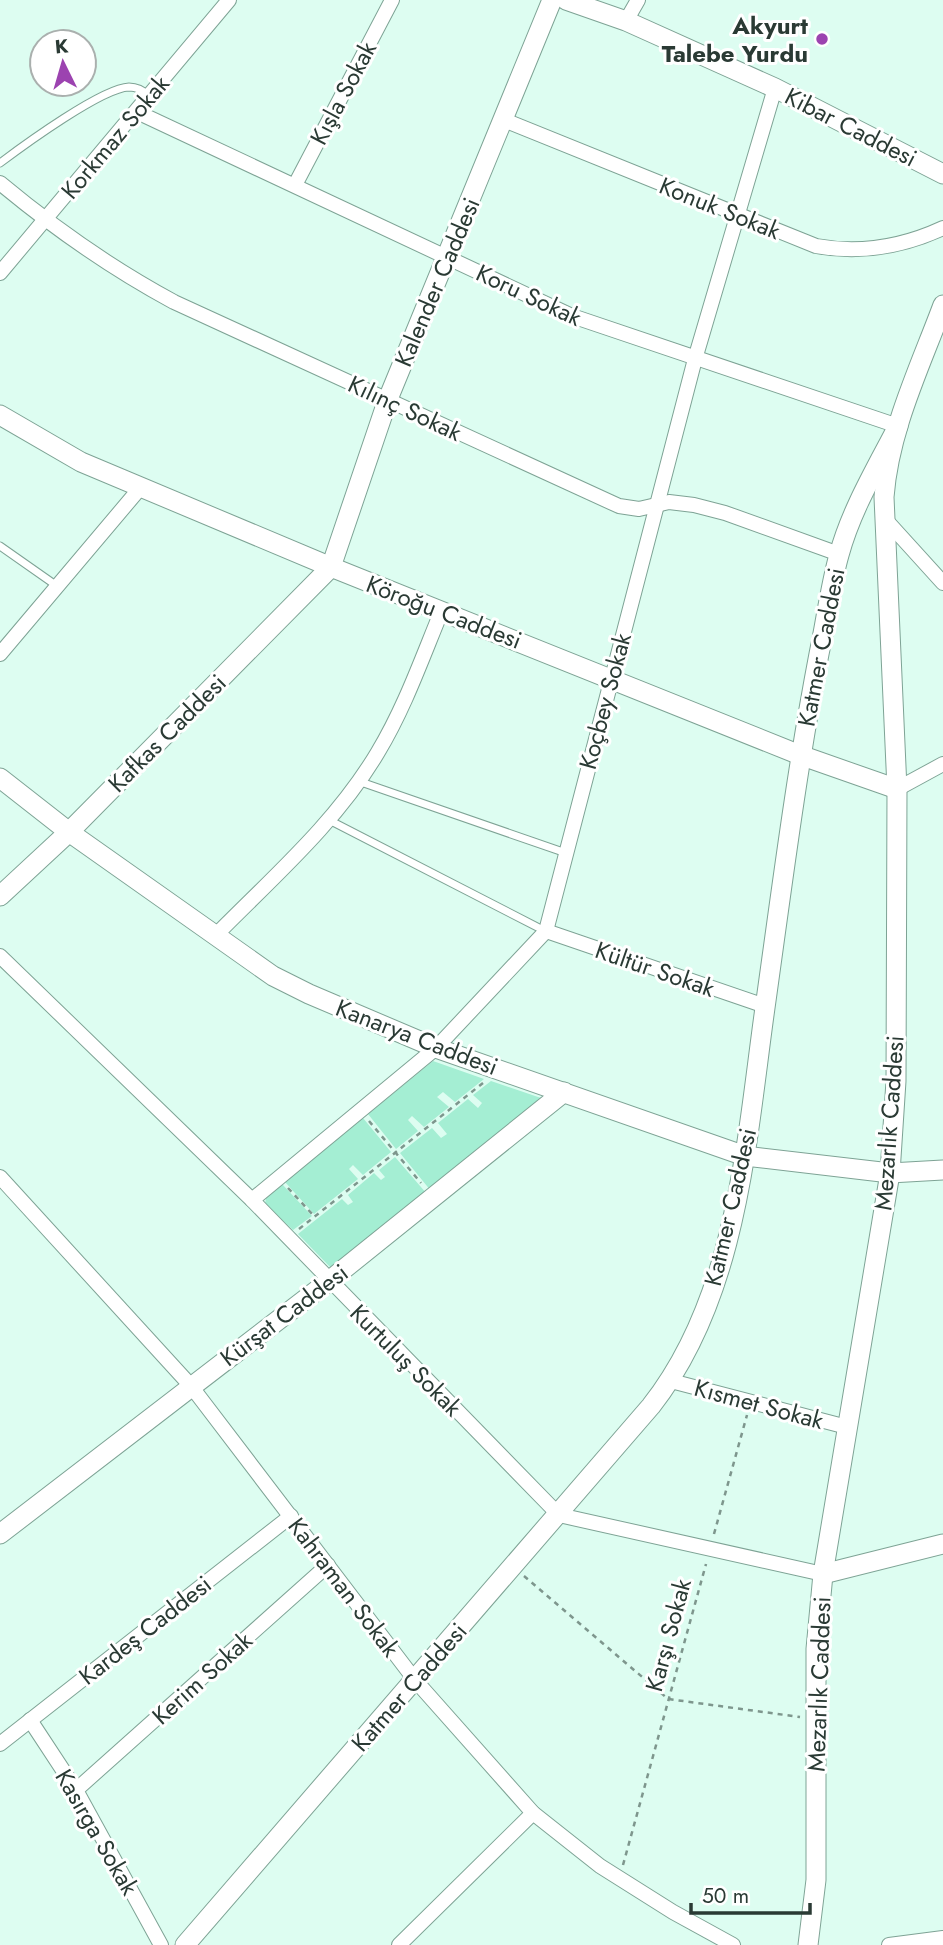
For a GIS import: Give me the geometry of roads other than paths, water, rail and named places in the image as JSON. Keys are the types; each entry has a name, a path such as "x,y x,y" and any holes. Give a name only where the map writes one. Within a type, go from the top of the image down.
{"street":[{"name":"Korkmaz Sokak","path":"0,273 229,0"},
{"name":"Kışla Sokak","path":"295,185 393,0"},
{"name":"Kalender Caddesi","path":"331,567 388,399 552,0"},
{"name":"Kibar Caddesi","path":"566,0 626,21 775,88 943,174"},
{"path":"626,21 638,0"},
{"name":"Koçbey Sokak","path":"251,1200 436,1048 546,931 695,359 775,88"},
{"name":"Koru Sokak","path":"137,112 572,316 898,426"},
{"name":"Konuk Sokak","path":"504,120 816,246 839,250 883,248 943,228"},
{"name":"Kılınç Sokak","path":"0,183 46,221 125,275 174,302 388,399 528,467 619,506 639,509 669,502 694,505 725,513 839,554"},
{"name":"Mezarlık Caddesi","path":"808,1945 816,1868 814,1718 816,1648 823,1574 890,1173 896,1080 897,789 885,519 886,470 898,426 943,305"},
{"name":"Köroğu Caddesi","path":"0,415 80,462 331,567 800,755 897,789"},
{"name":"Katmer Caddesi","path":"185,1945 559,1515 671,1381 693,1338 722,1259 745,1156 800,755 839,554 859,502 898,426"},
{"path":"0,654 141,487"},
{"path":"885,519 943,583"},
{"name":"Kafkas Caddesi","path":"0,896 69,832 331,567"},
{"path":"215,936 329,820 358,780 396,721 442,610"},
{"path":"897,789 943,764"},
{"name":"Kanarya Caddesi","path":"0,778 69,832 273,975 309,994 436,1048 745,1156 890,1173 943,1170"},
{"name":"Kültür Sokak","path":"546,931 765,1006"},
{"name":"Kurtuluş Sokak","path":"0,956 251,1200 559,1515"},
{"name":"Kürşat Caddesi","path":"0,1534 329,1282 564,1092"},
{"name":"Kahraman Sokak","path":"0,1177 191,1386 415,1680 533,1813 619,1878 733,1945"},
{"name":"Kısmet Sokak","path":"671,1381 847,1427"},
{"path":"559,1515 823,1574 943,1544"},
{"name":"Kardeş Caddesi","path":"0,1744 291,1516"},
{"name":"Kerim Sokak","path":"76,1790 328,1565"},
{"name":"Kasırga Sokak","path":"30,1720 76,1790 161,1945"},
{"path":"399,1945 533,1813"},
{"path":"888,1945 943,1938"}],"lane":[{"path":"0,163 50,125 121,89 139,89 149,96"},
{"path":"0,546 57,587"},
{"path":"358,780 566,853"},
{"path":"329,820 546,931"}],"place":[{"name":"Akyurt Talebe Yurdu","path":"822,39"}]}
